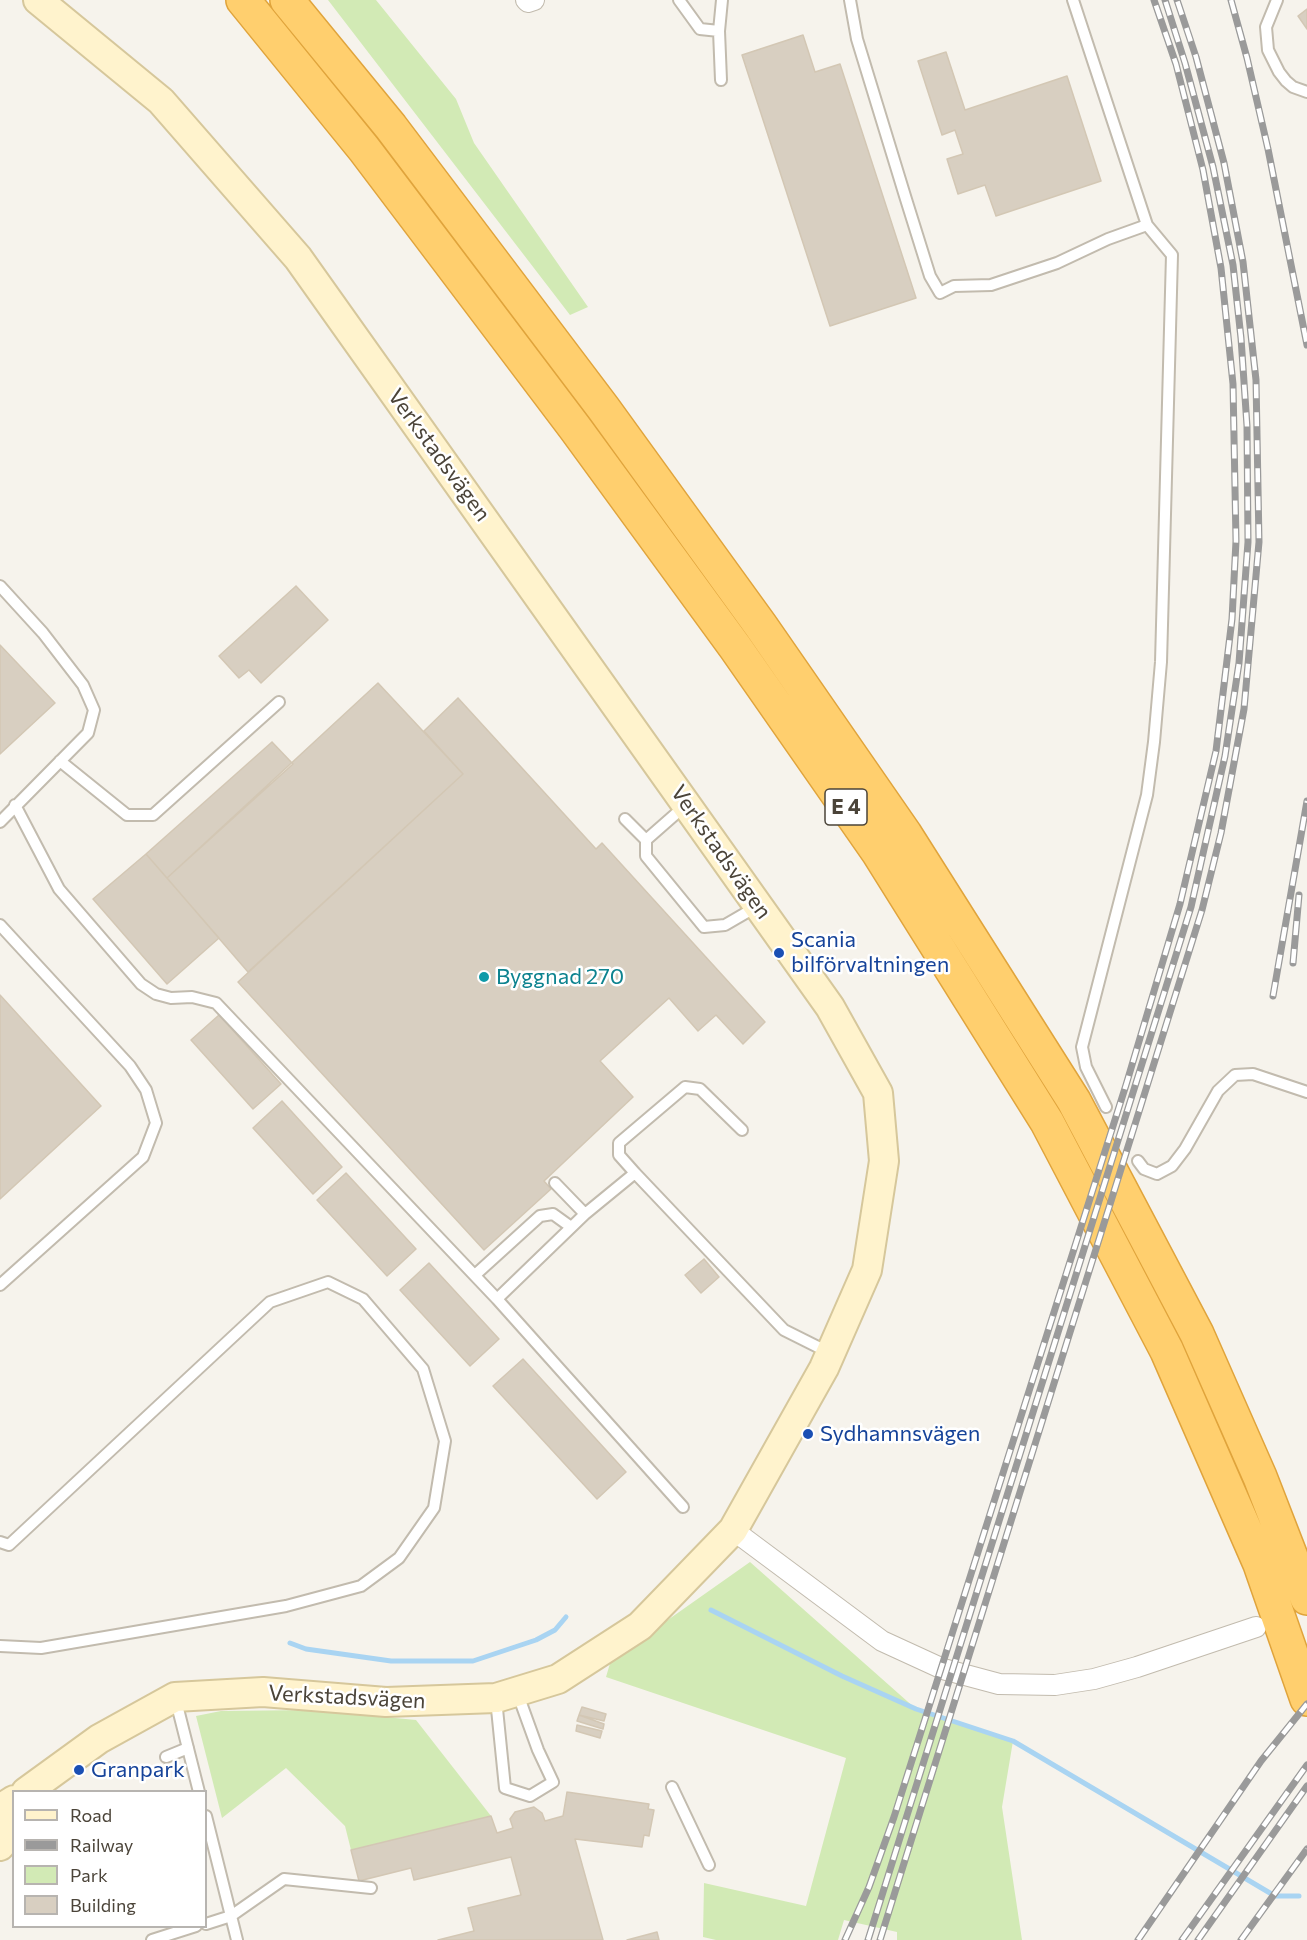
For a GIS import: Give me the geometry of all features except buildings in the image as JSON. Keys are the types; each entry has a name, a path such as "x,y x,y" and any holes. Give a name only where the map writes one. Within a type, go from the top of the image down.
{"highway":[{"name":"E 4","path":"243,0 372,159 582,437 728,638 878,852 1047,1122 1167,1351 1260,1564 1307,1699"},
{"name":"E 4","path":"287,0 390,127 604,409 760,626 905,834 1074,1101 1185,1313 1260,1477 1307,1598"}],"main road":[{"name":"Verkstadsvägen","path":"37,1786 99,1739 175,1697 263,1692 386,1702 507,1695 558,1679 640,1626 734,1530 831,1353 867,1270 884,1161 878,1093 830,1007 298,258 161,101 38,0"},
{"path":"0,1846 12,1831"}],"street":[{"path":"526,0 534,0"},
{"path":"734,1530 882,1641 943,1669 999,1684 1055,1685 1094,1679 1137,1667 1256,1626"}],"lane":[{"path":"679,0 700,29 720,31"},
{"path":"721,80 722,0"},
{"path":"850,0 857,39 902,186 930,276 940,293 954,286 991,285 1058,263 1108,239 1147,225"},
{"path":"1073,0 1147,225 1172,255 1161,662 1147,795 1082,1047 1086,1067 1106,1107"},
{"path":"1277,0 1266,27 1268,50 1286,81 1293,87 1307,92"},
{"path":"0,586 43,633 83,685 94,710 88,733 0,822"},
{"path":"60,761 126,816 153,815 279,702"},
{"path":"646,840 687,804"},
{"path":"15,805 59,889 141,984 156,994 171,998 192,997 216,1003 498,1299 683,1507"},
{"path":"626,819 646,840 646,856 704,927 725,925 759,906"},
{"path":"0,925 130,1066 146,1090 156,1124 143,1157 0,1285"},
{"path":"1138,1161 1144,1168 1157,1174 1172,1166 1185,1149 1218,1091 1235,1075 1253,1074 1307,1092"},
{"path":"742,1130 700,1089 685,1087 620,1143 620,1155 784,1330 831,1353"},
{"path":"498,1299 585,1214 635,1173"},
{"path":"555,1183 585,1214"},
{"path":"475,1275 540,1216 553,1214 571,1227"},
{"path":"0,1542 9,1545 270,1302 328,1282 363,1299 423,1369 445,1441 434,1508 399,1558 361,1586 286,1606 41,1648 0,1646"},
{"path":"507,1695 553,1782 530,1796 505,1788 507,1695"},
{"path":"175,1697 199,1790"},
{"path":"166,1757 188,1748"},
{"path":"672,1787 708,1865"},
{"path":"207,1820 237,1940"},
{"path":"207,1924 231,1917 284,1879 371,1888"},
{"path":"230,1940 231,1917"},
{"path":"152,1940 190,1928"}],"green space":[{"path":"328,0 376,0 456,99 474,143 588,307 570,315"},
{"path":"750,1562 916,1709 1013,1741 1002,1807 1022,1940 897,1940 897,1932 844,1920 838,1940 716,1940 703,1937 704,1883 806,1906 846,1758 606,1677 611,1660"},
{"path":"312,1710 416,1720 491,1816 351,1850 345,1826 286,1768 222,1818 196,1716 221,1711"}],"waterway":[{"path":"711,1610 842,1676 916,1709 1013,1741 1275,1896 1299,1896"},
{"path":"290,1643 306,1649 391,1661 473,1661 536,1640 555,1630 566,1617"}],"railway":[{"path":"845,1940 869,1887 894,1817 1126,1085 1180,904 1216,751 1232,619 1236,541 1233,384 1221,268 1203,170 1176,64 1154,0"},
{"path":"868,1940 1191,907 1225,756 1239,663 1248,542 1247,426 1241,338 1233,265 1213,167 1185,63 1165,0"},
{"path":"880,1940 1202,910 1221,833 1244,709 1259,542 1256,380 1243,262 1224,163 1196,57 1177,0"},
{"path":"1231,0 1268,149 1307,345"},
{"path":"1273,996 1307,801"},
{"path":"1293,963 1299,895"},
{"path":"1138,1940 1261,1761 1307,1704"},
{"path":"1182,1940 1307,1765"},
{"path":"1198,1940 1307,1786"},
{"path":"1241,1940 1307,1849"}],"place":[{"name":"Scania bilförvaltningen","path":"779,953"},
{"name":"Byggnad 270","path":"484,977"},
{"name":"Sydhamnsvägen","path":"808,1434"},
{"name":"Granpark","path":"79,1770"}]}
